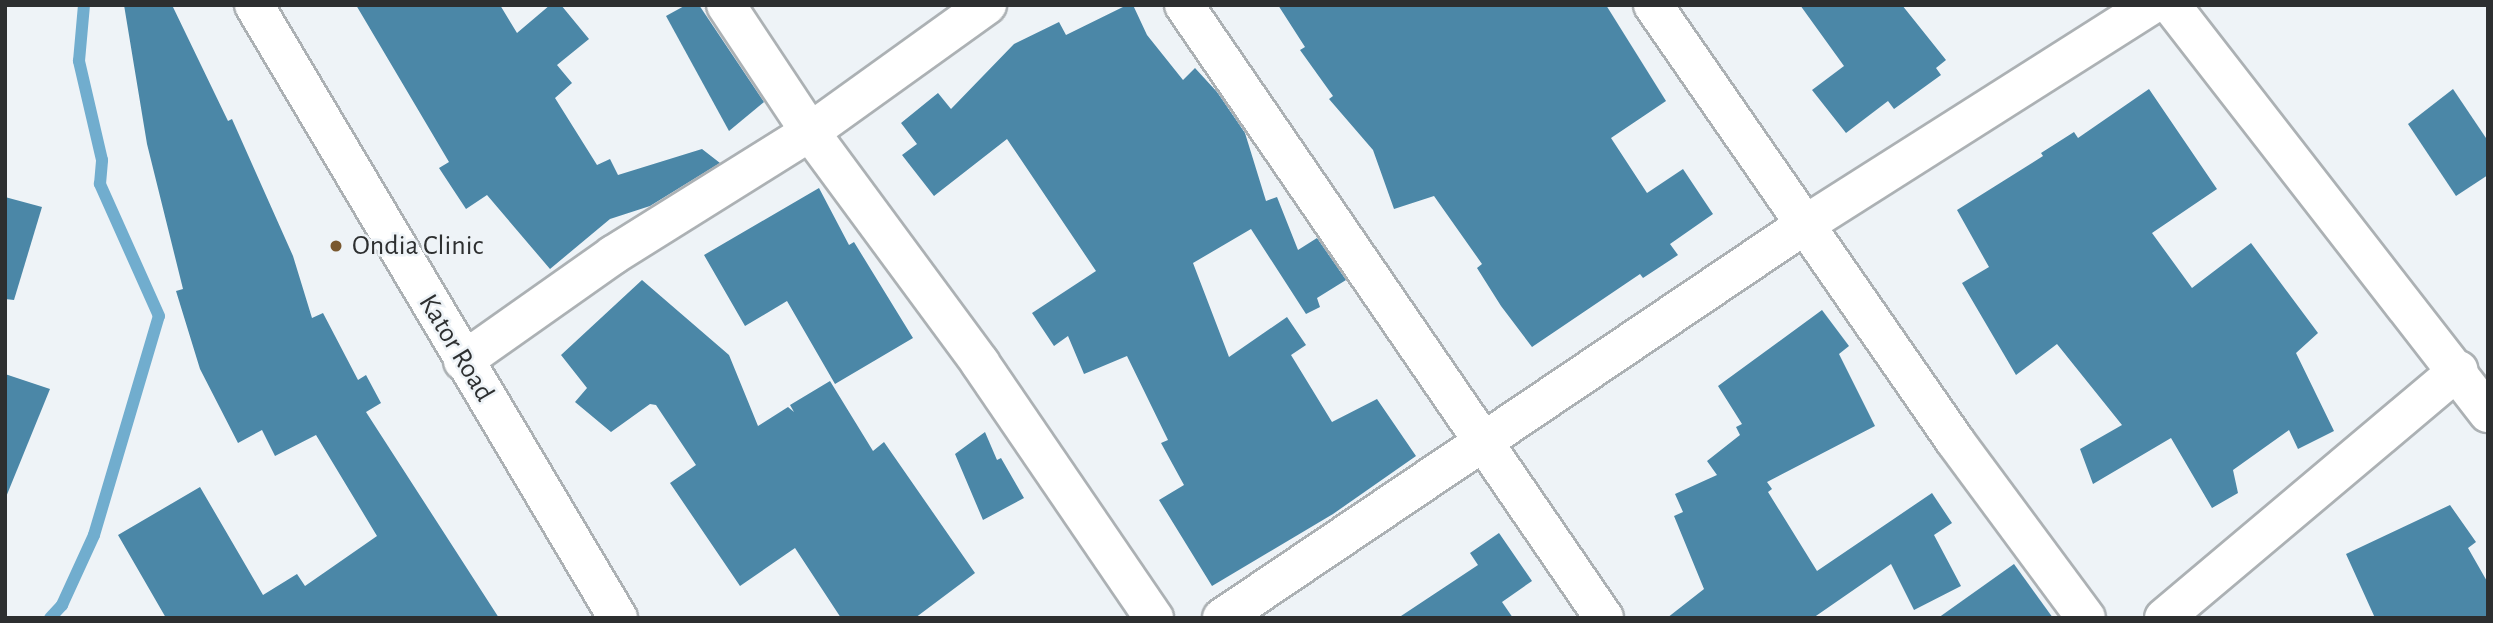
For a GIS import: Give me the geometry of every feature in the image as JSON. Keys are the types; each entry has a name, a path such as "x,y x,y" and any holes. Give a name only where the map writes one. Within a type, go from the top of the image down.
{"street":[{"name":"Kator Road","path":"254,5 618,618"},
{"path":"726,5 810,132 979,363 1154,618"},
{"path":"463,361 613,255 810,132 987,5"},
{"path":"1184,5 1604,618"},
{"path":"1653,5 1955,441 2086,618"},
{"path":"1222,618 1806,224 2151,5"},
{"path":"2171,5 2458,370 2488,413"},
{"path":"2164,618 2458,370"}],"building":[{"path":"124,5 172,5 228,121 232,119 293,256 312,318 323,313 358,380 366,375 381,403 366,412 499,618 166,618 118,535 200,487 263,595 297,574 305,586 377,536 316,435 275,456 262,430 238,443 200,369 176,291 183,289 147,144"},
{"path":"356,5 500,5 517,33 550,5 561,5 589,39 557,65 572,83 555,98 597,165 610,159 618,175 702,149 720,163 650,206 610,219 550,269 487,195 466,209 439,168 449,162"},
{"path":"686,5 699,5 764,102 729,131 666,16"},
{"path":"1127,5 1133,5 1147,35 1183,80 1195,68 1217,92 1245,133 1266,201 1277,197 1298,250 1317,238 1346,280 1317,298 1320,307 1306,314 1251,229 1193,263 1229,357 1287,317 1306,345 1291,355 1332,422 1377,399 1416,456 1333,514 1212,586 1159,500 1184,485 1161,443 1168,440 1127,356 1084,374 1068,336 1054,346 1032,313 1096,271 1007,139 934,196 902,155 917,144 901,123 938,93 951,109 1014,44 1059,22 1066,35"},
{"path":"1278,5 1606,5 1666,101 1611,138 1647,193 1683,169 1713,214 1670,244 1678,255 1643,278 1640,274 1532,347 1501,306 1477,268 1482,264 1434,196 1394,209 1373,150 1329,99 1333,96 1300,50 1305,47"},
{"path":"1800,5 1902,5 1946,60 1936,68 1941,75 1894,109 1888,101 1846,133 1812,90 1844,66"},
{"path":"2149,89 2217,189 2152,233 2192,288 2251,243 2318,333 2296,353 2334,431 2298,449 2289,430 2233,470 2238,493 2212,508 2171,438 2093,484 2080,449 2122,425 2057,344 2016,375 1962,283 1989,267 1957,210 2043,156 2041,153 2074,132 2078,138"},
{"path":"2453,89 2488,141 2488,175 2456,196 2408,124"},
{"path":"819,188 849,245 854,242 913,338 835,384 787,301 745,326 704,255"},
{"path":"5,197 42,207 14,300 5,299"},
{"path":"642,280 729,355 758,426 788,407 794,412 790,405 830,381 873,451 884,442 975,573 915,618 841,618 795,548 740,586 670,483 696,465 656,405 650,404 611,432 575,402 587,388 561,355"},
{"path":"1822,310 1849,346 1839,354 1875,426 1767,482 1772,489 1768,492 1817,571 1932,493 1952,523 1934,535 1961,586 1914,610 1891,564 1813,618 1667,618 1704,589 1674,516 1683,512 1675,494 1717,475 1707,461 1740,435 1736,427 1742,424 1718,386"},
{"path":"5,374 50,389 6,497 5,497"},
{"path":"985,432 997,460 1001,458 1024,498 983,520 955,454"},
{"path":"2450,505 2476,542 2468,548 2488,583 2488,618 2375,618 2346,554"},
{"path":"1499,533 1532,581 1502,602 1513,618 1398,618 1478,565 1470,553"},
{"path":"2014,564 2053,618 1938,618"}],"waterway":[{"path":"50,618 62,605 94,535 159,316 100,184 102,160 79,61 84,5"}],"place":[{"name":"Ondia Clinic","path":"336,246"}]}
